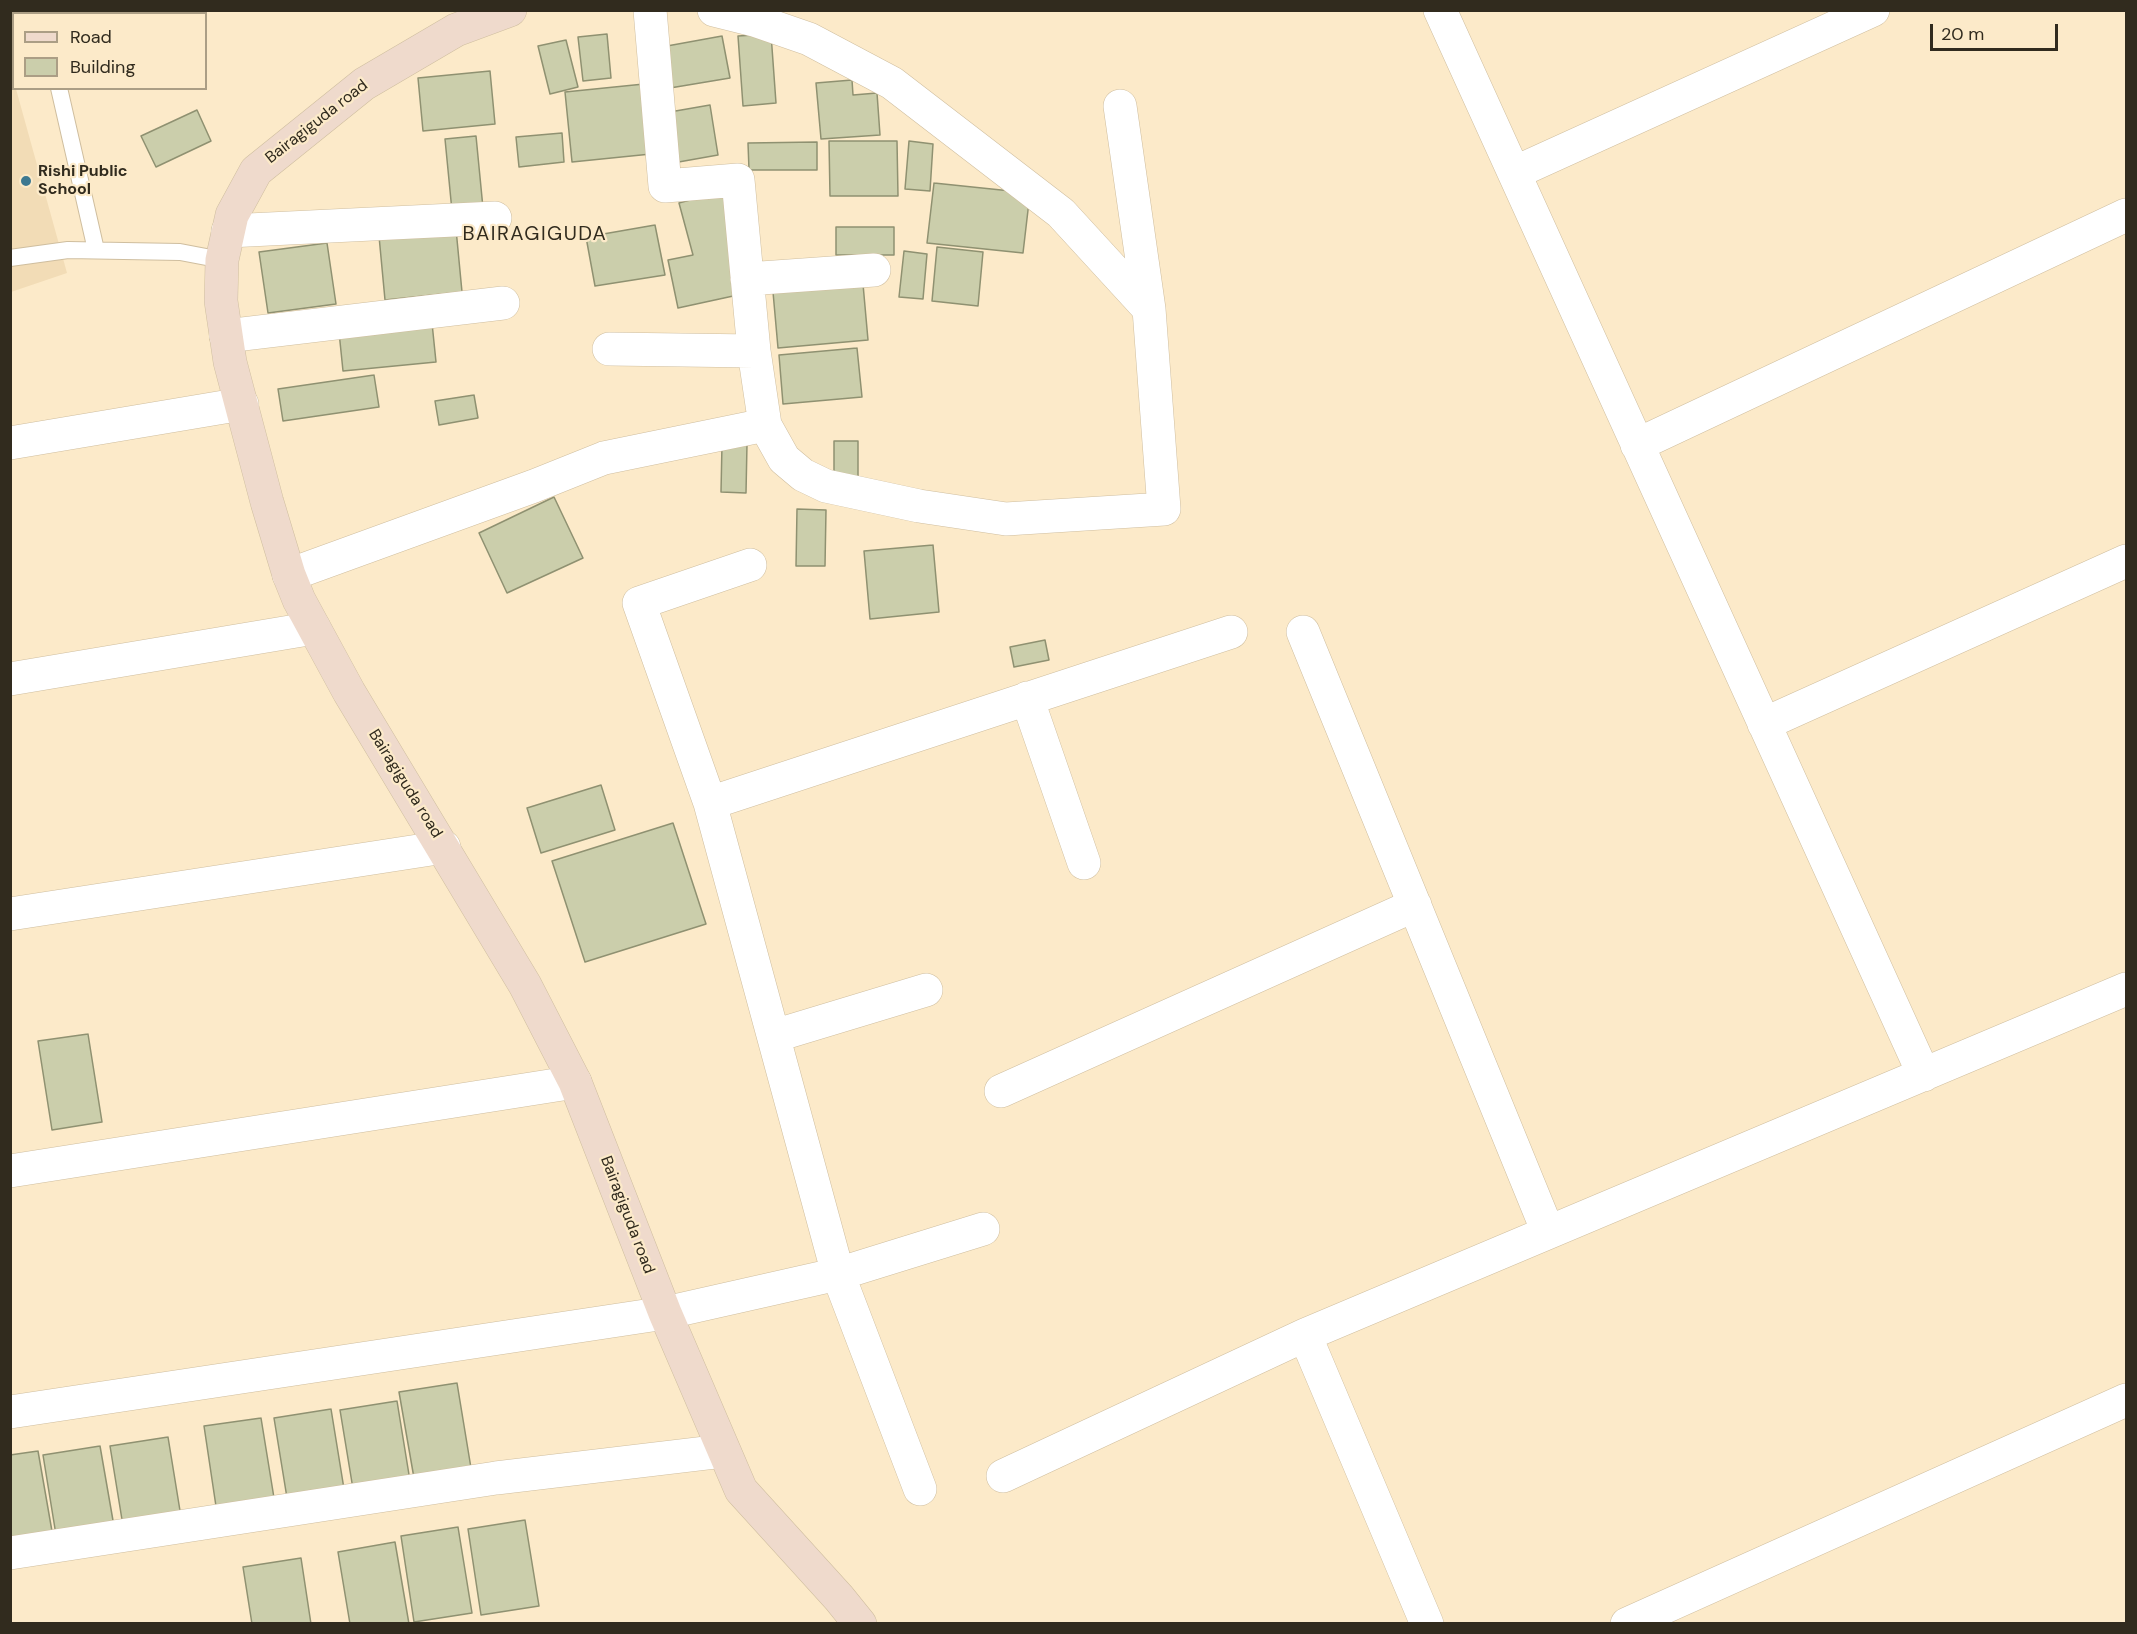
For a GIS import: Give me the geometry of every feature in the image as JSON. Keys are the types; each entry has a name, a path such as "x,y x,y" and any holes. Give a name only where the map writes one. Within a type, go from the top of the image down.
{"street":[{"name":"Bairagiguda road","path":"510,10 456,30 364,84 256,171 232,214 225,245 221,301 230,362 289,575 314,628 349,692 525,985 575,1082 665,1313 741,1490 860,1623"},
{"path":"650,10 665,186 738,180 754,351 765,425 784,459 803,476 826,486 919,506 1006,519 1164,509 1149,309 1120,106"},
{"path":"714,10 754,20 808,39 891,83 1061,213 1149,309"},
{"path":"1440,10 1924,1075"},
{"path":"1514,173 1873,10"},
{"path":"1637,445 2127,215"},
{"path":"225,245 495,218"},
{"path":"747,279 874,270"},
{"path":"226,336 503,303"},
{"path":"609,349 754,351"},
{"path":"10,443 242,404"},
{"path":"289,575 534,486 604,458 765,425"},
{"path":"1764,724 2127,561"},
{"path":"750,565 639,603 710,803 838,1275 920,1489"},
{"path":"10,679 314,628"},
{"path":"710,803 1231,632"},
{"path":"1303,632 1548,1232"},
{"path":"1027,698 1084,863"},
{"path":"10,914 444,847"},
{"path":"1001,1090 1415,905"},
{"path":"1003,1476 1305,1335 2127,989"},
{"path":"774,1036 926,990"},
{"path":"10,1171 575,1082"},
{"path":"10,1412 665,1313 838,1275 984,1229"},
{"path":"1305,1335 1427,1623"},
{"path":"1627,1623 2127,1400"},
{"path":"10,1553 496,1478 723,1451"}],"lane":[{"path":"59,90 96,250"},
{"path":"10,258 68,250 180,252 225,245"}],"shaded area":[{"name":"Rishi Public School","path":"10,69 12,90 16,90 67,273 11,292"}],"building":[{"path":"607,34 611,78 583,81 578,37"},
{"path":"771,34 776,103 743,106 738,36"},
{"path":"722,36 730,78 664,89 656,48"},
{"path":"566,40 578,87 550,94 538,46"},
{"path":"490,71 495,124 423,131 418,78"},
{"path":"852,80 853,95 877,93 880,135 821,139 816,83"},
{"path":"644,84 651,154 572,162 565,92"},
{"path":"710,105 718,155 673,163 664,113"},
{"path":"197,110 211,141 156,167 141,136"},
{"path":"562,133 564,162 519,167 516,137"},
{"path":"476,136 483,208 452,211 445,139"},
{"path":"829,141 897,141 898,196 830,196"},
{"path":"909,141 933,144 930,191 905,189"},
{"path":"817,142 817,170 749,170 748,143"},
{"path":"934,183 1030,193 1023,253 927,243"},
{"path":"726,190 747,293 678,308 668,260 693,255 679,203"},
{"path":"655,225 665,275 595,286 586,237"},
{"path":"836,227 894,227 894,255 836,255"},
{"path":"456,229 462,292 385,300 379,236"},
{"path":"327,243 336,304 268,313 259,252"},
{"path":"937,247 983,252 978,306 932,301"},
{"path":"904,251 927,254 923,299 899,297"},
{"path":"863,284 868,340 778,348 773,292"},
{"path":"432,323 436,362 343,371 339,332"},
{"path":"857,348 862,397 783,404 779,355"},
{"path":"374,375 379,407 283,421 278,389"},
{"path":"474,395 478,418 439,425 435,401"},
{"path":"834,441 858,441 858,477 834,476"},
{"path":"722,444 747,444 746,493 721,492"},
{"path":"554,497 583,558 507,593 479,533"},
{"path":"797,509 826,510 825,566 796,566"},
{"path":"933,545 939,612 870,619 864,551"},
{"path":"1045,640 1049,660 1014,667 1010,647"},
{"path":"601,785 615,830 541,853 527,808"},
{"path":"673,823 706,924 585,962 552,861"},
{"path":"88,1034 102,1122 52,1130 38,1041"},
{"path":"457,1383 471,1468 414,1478 399,1392"},
{"path":"397,1401 411,1487 354,1495 340,1410"},
{"path":"331,1409 345,1495 288,1504 274,1418"},
{"path":"261,1418 275,1504 217,1513 204,1426"},
{"path":"168,1437 182,1523 124,1532 110,1446"},
{"path":"100,1446 115,1532 57,1541 43,1455"},
{"path":"38,1451 53,1537 10,1544 10,1455"},
{"path":"525,1520 539,1606 481,1615 468,1529"},
{"path":"458,1527 472,1613 414,1622 401,1536"},
{"path":"395,1542 409,1624 350,1624 338,1552"},
{"path":"301,1558 311,1624 252,1624 243,1567"}],"place":[{"name":"Rishi Public School","path":"26,181"}],"district":[{"name":"BAIRAGIGUDA","path":"535,235"}]}
